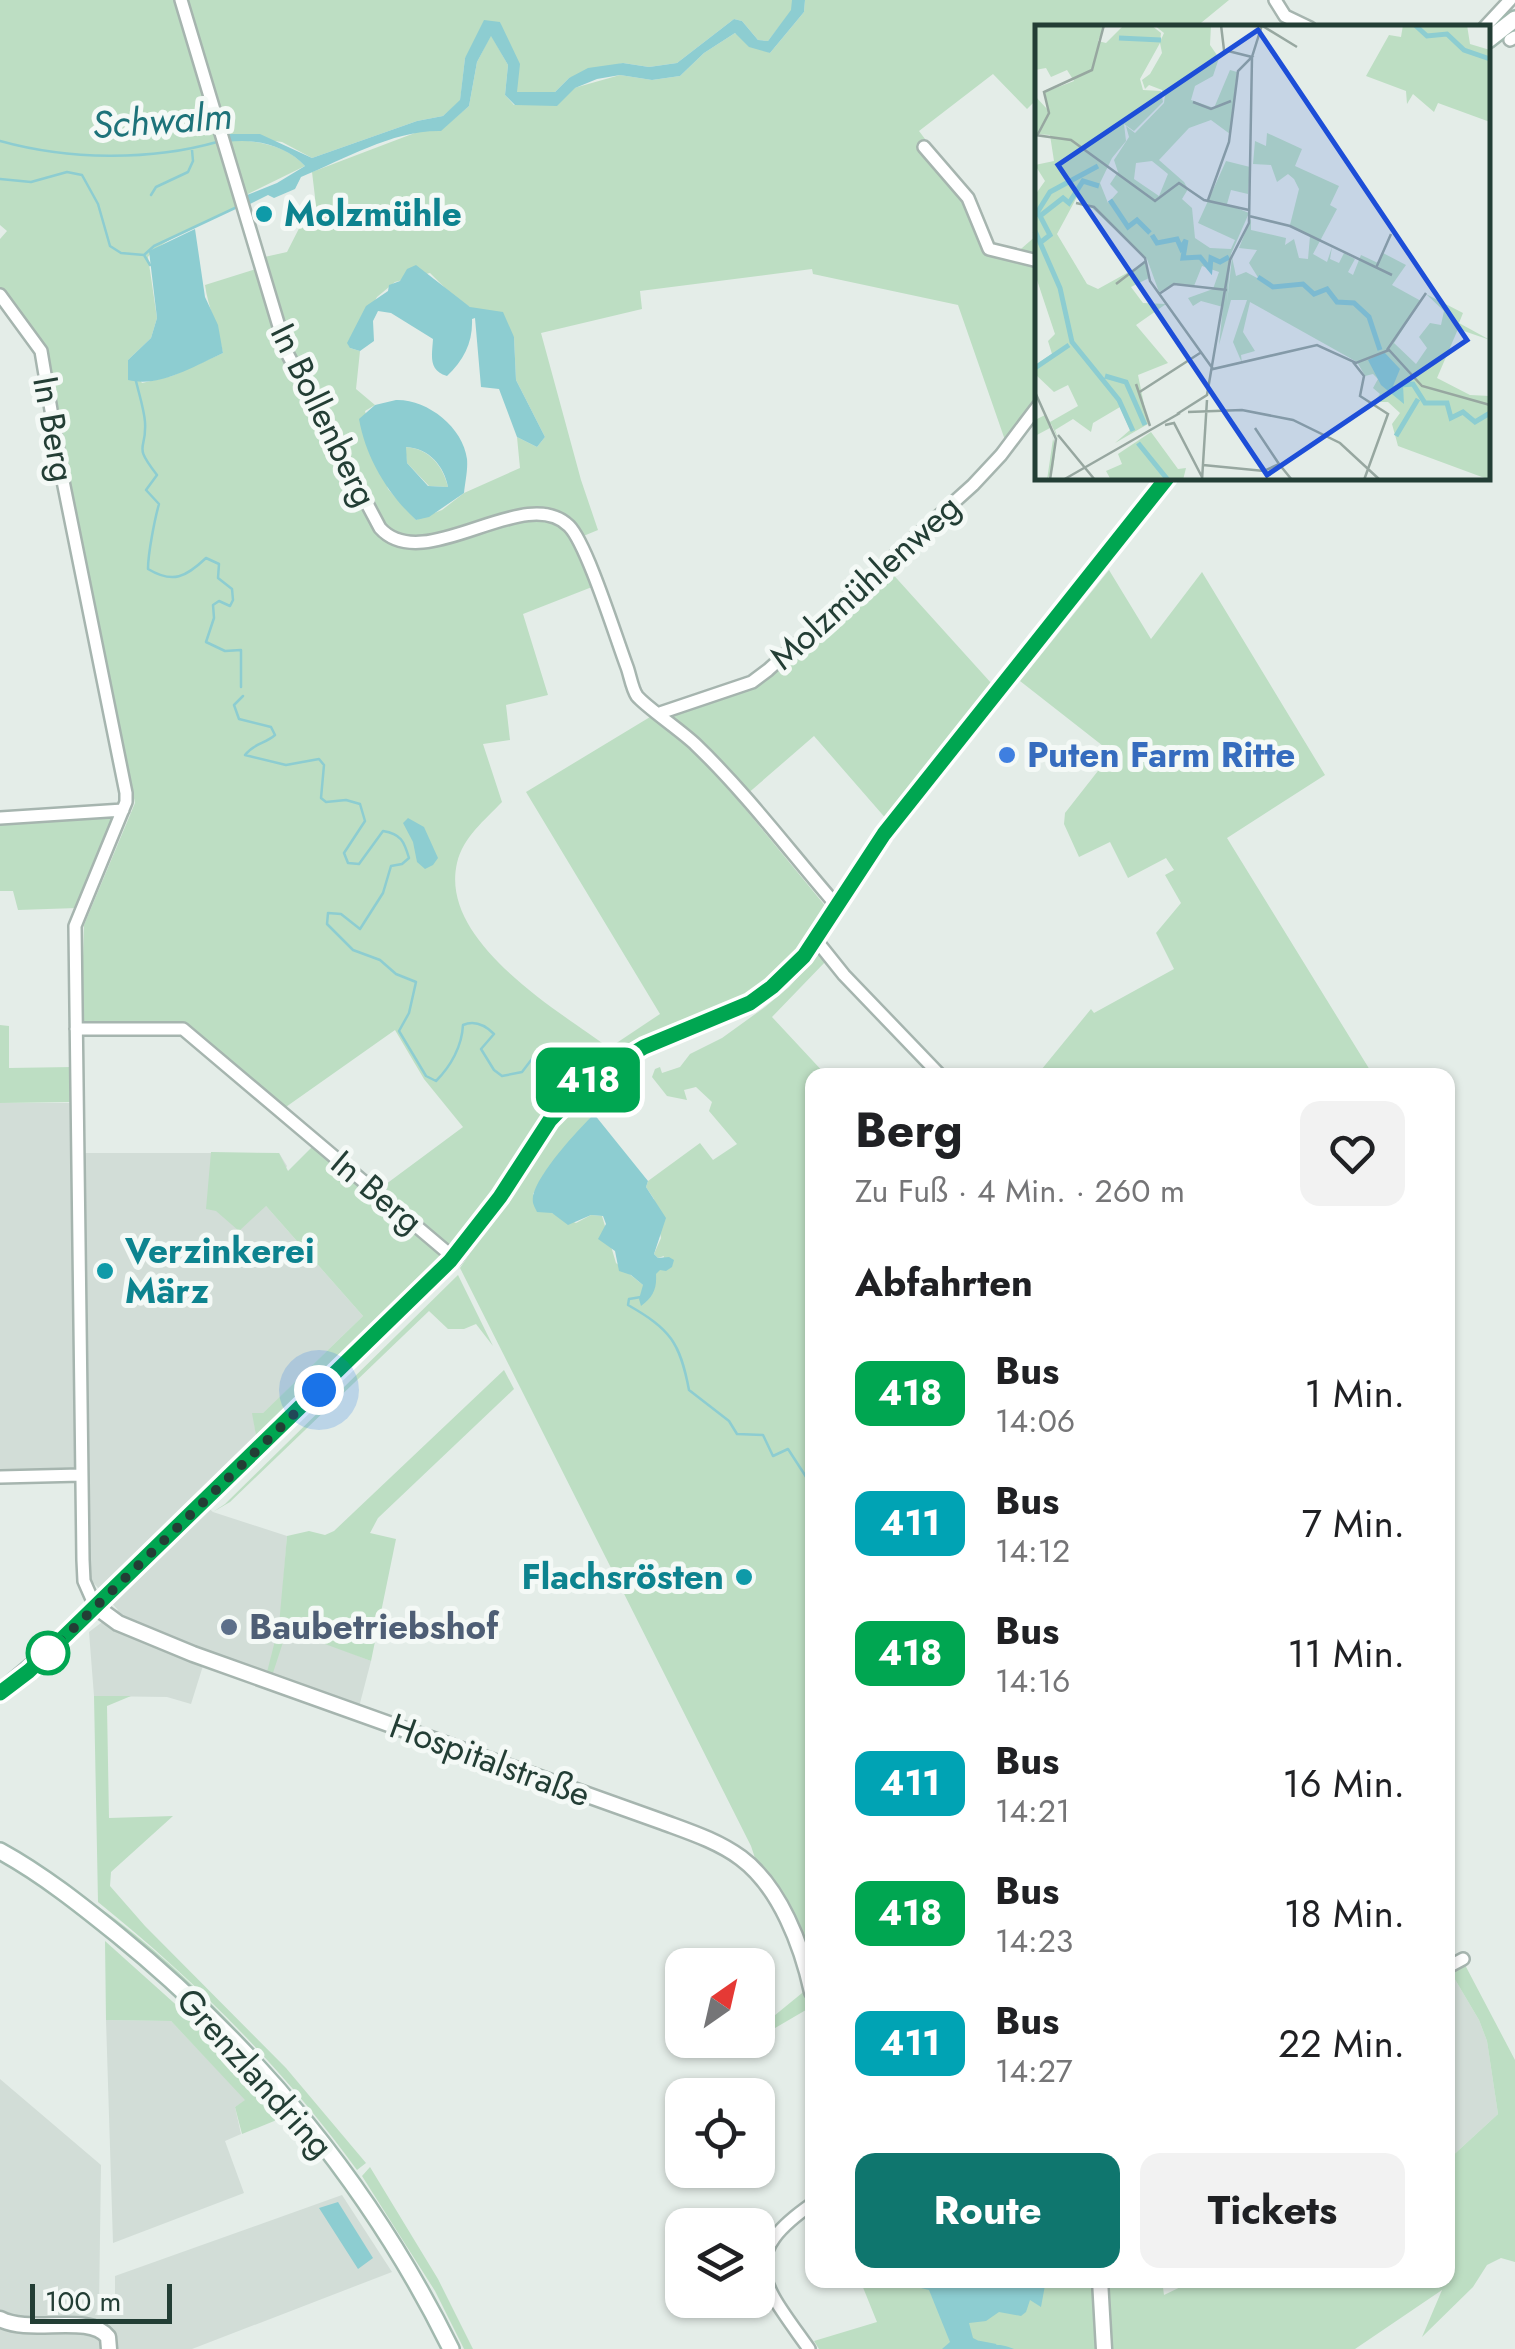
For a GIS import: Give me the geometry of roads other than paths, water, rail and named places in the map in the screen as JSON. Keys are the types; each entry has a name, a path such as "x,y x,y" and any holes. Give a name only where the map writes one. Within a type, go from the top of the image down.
{"main road":[{"path":"1490,38 1515,19"},
{"path":"454,1258 565,1100 617,1060 750,1003 788,973 816,940 884,834 1165,480"},
{"name":"In Berg","path":"0,1701 454,1258"},
{"name":"In Berg","path":"0,1693 29,1671"},
{"name":"Grenzlandring","path":"0,1851 60,1889 154,1964 262,2071 366,2204 451,2349"}],"street":[{"name":"In Bollenberg","path":"181,0 287,353 380,528 392,538 415,541 529,515 565,522 592,572 638,696 698,746 838,906"},
{"path":"1275,0 1285,16 1298,25"},
{"path":"1487,25 1510,0"},
{"path":"924,147 968,198 989,250 1035,260"},
{"name":"In Berg","path":"0,295 41,351 126,793 74,926 84,1581 95,1606"},
{"name":"Molzmühlenweg","path":"660,713 752,682 768,670 973,484 1035,410"},
{"path":"0,818 122,810"},
{"path":"816,940 933,1068"},
{"name":"In Berg","path":"76,1028 183,1029 454,1258"},
{"path":"0,1478 81,1475"},
{"name":"Hospitalstraße","path":"95,1606 118,1622 193,1654 718,1844 754,1869 800,1949 805,1967"},
{"path":"1455,1963 1463,1959"},
{"path":"805,2210 774,2238 762,2264 780,2307 809,2349"},
{"path":"1100,2288 1104,2349"},
{"path":"0,2319 31,2327 90,2326 104,2331 108,2343"}],"water":[{"path":"792,0 805,0 804,12 770,53 749,47 735,33 704,53 680,76 652,80 620,75 597,79 575,88 557,106 515,105 505,95 508,65 491,36 477,62 469,106 441,131 405,135 370,147 301,177 295,189 274,198 268,195 244,207 242,197 305,166 279,148 259,142 227,142 224,134 260,134 312,158 417,121 443,116 460,100 465,58 484,20 500,22 520,64 517,92 555,92 569,78 588,68 623,63 649,67 677,63 734,19 742,21 758,40 768,41 791,10"},
{"path":"195,229 205,297 218,325 223,353 164,378 128,380 128,360 151,338 157,318 149,251"},
{"path":"416,265 470,307 503,312 514,337 516,380 545,437 537,447 517,437 499,389 481,387 475,318 466,350 447,376 434,366 433,339 391,313 378,311 373,321 374,341 360,351 350,348 347,343 366,306"},
{"path":"408,401 442,417 464,447 464,493 429,517 416,520 387,486 367,447 359,419 375,405","holes":["406,447 434,459 448,487 428,486 407,463"]},
{"path":"408,818 424,827 438,858 425,869 417,862 403,823"},
{"path":"594,1114 648,1181 646,1187 666,1218 654,1254 674,1260 672,1267 656,1274 653,1292 641,1306 643,1285 619,1271 615,1251 598,1239 606,1224 603,1216 591,1215 568,1225 552,1213 537,1212 533,1203 536,1187 550,1164"},
{"path":"338,2202 373,2258 358,2269 319,2208"},
{"path":"921,2288 1045,2288 1041,2307 1030,2300 1021,2316 999,2312 986,2321 969,2323 973,2338 1014,2349 942,2349 950,2342 929,2290"}],"waterway":[{"name":"Schwalm","path":"0,141 53,152 109,156 164,153 217,142"},
{"path":"151,195 156,187 188,172 192,150"},
{"path":"0,179 31,182 67,172 82,175 98,204 110,246 121,253 144,255"},
{"path":"150,265 144,255 154,246 237,207"},
{"path":"136,381 145,422 142,448 157,475 146,490 159,504 148,569 172,577 185,574 206,558 219,564 218,578 232,589 233,600 230,606 219,601 213,605 214,618 206,642 225,651 241,650 241,687"},
{"path":"243,696 234,705 239,719 271,727 275,735 245,755 286,765 319,759 324,765 321,798 326,802 346,800 360,804 365,821 344,853 348,863 359,864 383,831 398,836 403,843 409,858 391,866 383,893 360,929 341,914 328,913 327,924 353,950 380,960 396,974 416,982 409,1013 399,1031 426,1076 436,1081 458,1048 463,1025 472,1023 494,1034 481,1049 502,1076 522,1072 538,1051 549,1055 573,1084"},
{"path":"583,1096 593,1118"},
{"path":"641,1297 629,1299 628,1305 671,1338 682,1360 689,1390 729,1421 737,1434 763,1435 773,1456 788,1449 805,1475"},
{"path":"979,2342 995,2345"}],"place":[{"name":"Molzmühle","path":"264,214"},
{"name":"Puten Farm Ritte","path":"1007,755"},
{"name":"Verzinkerei März","path":"105,1271"},
{"name":"Flachsrösten","path":"744,1577"},
{"name":"Baubetriebshof","path":"229,1627"}]}
